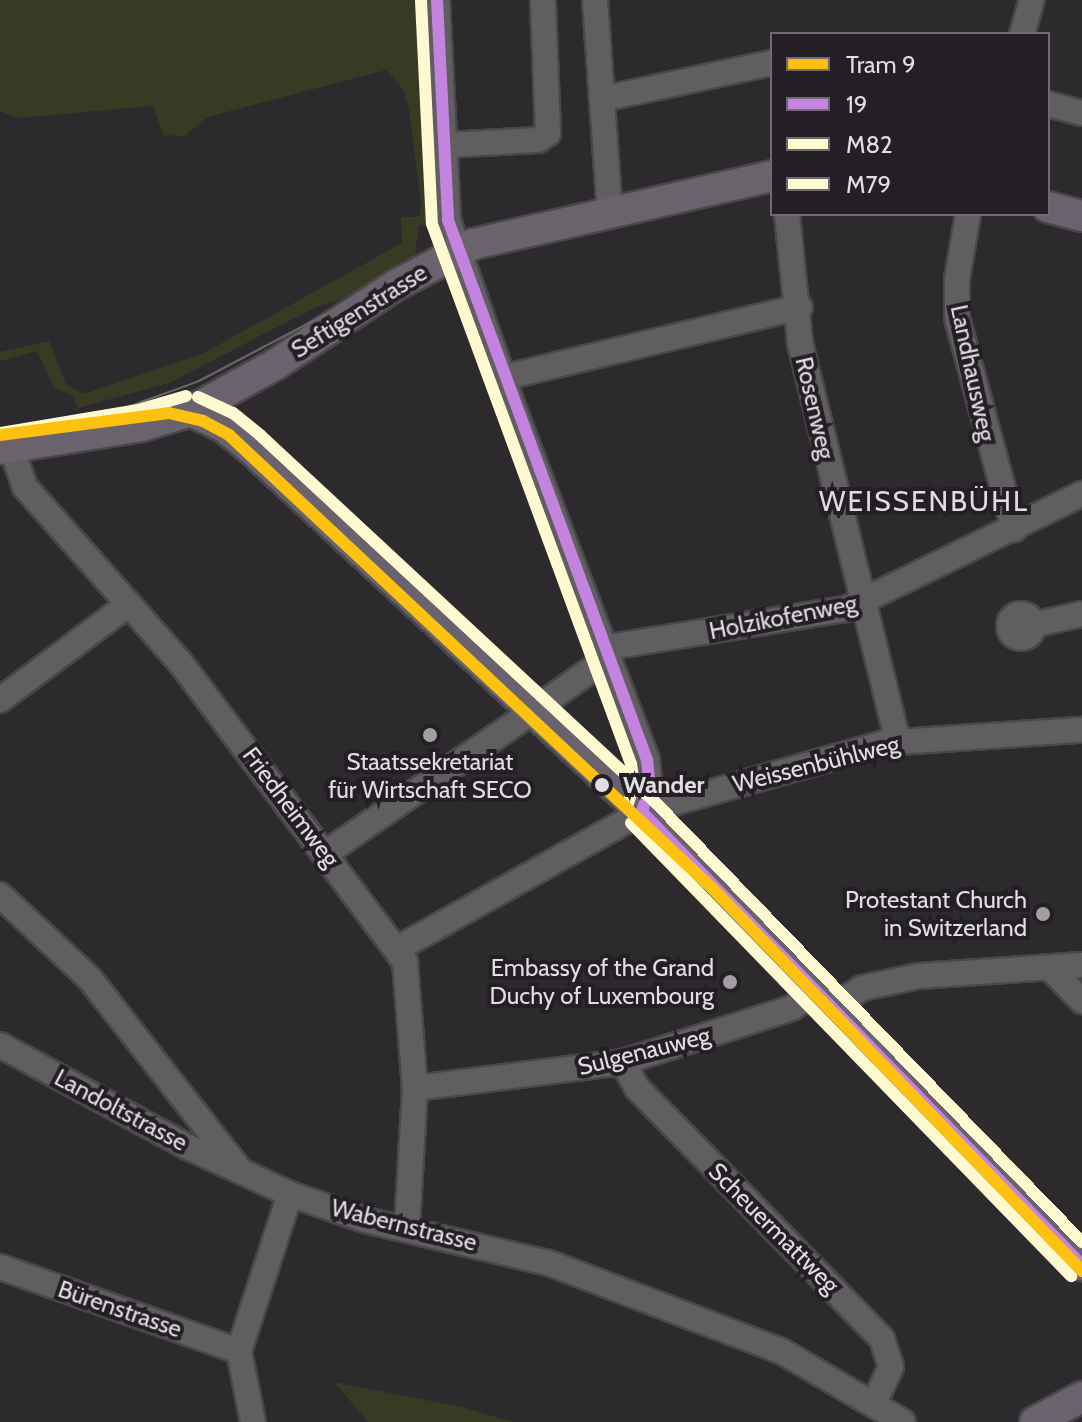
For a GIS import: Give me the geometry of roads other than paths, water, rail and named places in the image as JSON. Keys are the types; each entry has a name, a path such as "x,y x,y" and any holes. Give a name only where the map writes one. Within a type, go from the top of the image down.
{"main road":[{"name":"Seftigenstrasse","path":"6,448 142,426 191,411 251,379 458,250 770,176"},
{"path":"1050,208 1082,216"},
{"path":"249,447 242,412 251,379"},
{"path":"191,411 224,427 249,447 542,705 1082,1265"},
{"path":"1035,1422 1082,1397"}],"street":[{"path":"437,0 448,220 649,765 649,794 642,812"},
{"path":"445,145 533,141 548,133 543,0"},
{"path":"595,0 610,212"},
{"path":"1023,32 1032,0"},
{"path":"602,99 770,63"},
{"path":"1050,105 1082,113"},
{"name":"Rosenweg","path":"787,216 800,307 800,343 861,604 898,741"},
{"name":"Landhausweg","path":"968,216 956,310 1014,529"},
{"path":"506,377 800,307"},
{"name":"Friedheimweg","path":"6,448 25,487 129,604 326,853 397,949 410,977 415,1088 407,1228"},
{"name":"Holzikofenweg","path":"326,853 542,705 606,653 861,604 1082,494"},
{"path":"0,700 129,604"},
{"path":"1032,625 1082,614"},
{"name":"Weissenbühlweg","path":"397,949 642,812 898,741 1082,730"},
{"name":"Wabernstrasse","path":"0,895 90,979 242,1173 358,1218 549,1263 781,1351 903,1422"},
{"name":"Sulgenauweg","path":"415,1088 623,1062 792,1008 919,976 1082,965"},
{"path":"1050,968 1082,1001"},
{"name":"Landoltstrasse","path":"0,1045 242,1173"},
{"name":"Scheuermattweg","path":"623,1062 637,1088 882,1339 891,1367 874,1403"},
{"path":"253,1422 239,1351 290,1194"},
{"name":"Bürenstrasse","path":"0,1267 239,1351"}],"tram line":[{"path":"119,410 199,381 461,243 770,172"},
{"name":"9","path":"0,435 169,413 203,421 229,435 714,890 1082,1271"}],"place":[{"name":"Staatssekretariat für Wirtschaft SECO","path":"430,735"},
{"name":"Wander","path":"602,785"},
{"name":"Protestant Church in Switzerland","path":"1043,914"},
{"name":"Embassy of the Grand Duchy of Luxembourg","path":"730,982"}],"district":[{"name":"WEISSENBÜHL","path":"924,501"}]}
